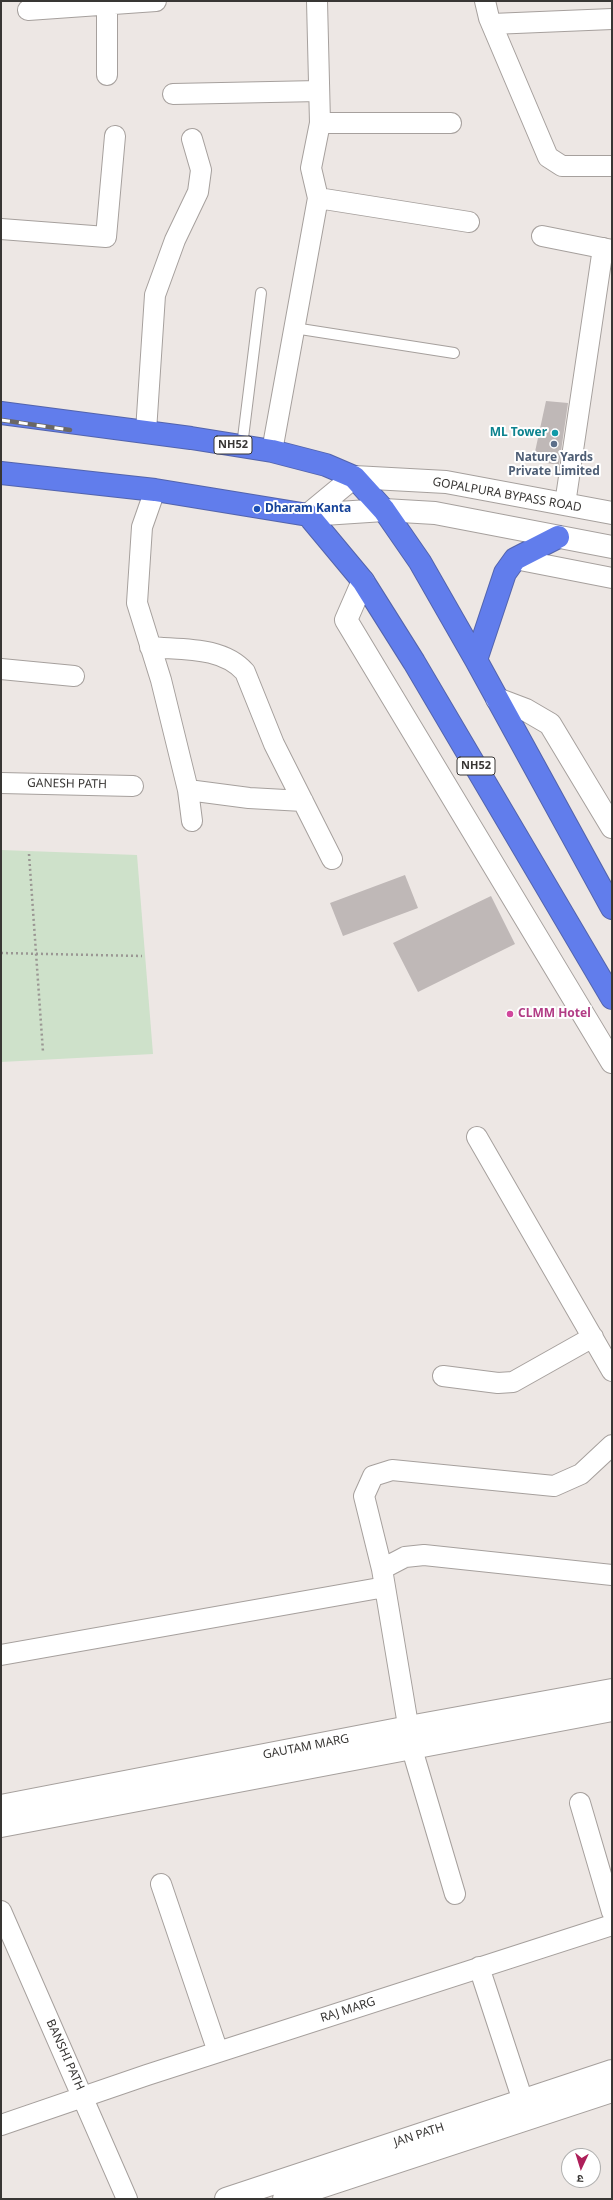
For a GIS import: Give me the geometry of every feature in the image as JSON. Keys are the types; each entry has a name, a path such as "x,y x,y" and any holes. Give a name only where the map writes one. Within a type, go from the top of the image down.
{"highway":[{"name":"NH52","path":"1,412 146,431 272,451 326,465 354,477 384,510 420,562 476,660 612,908"},
{"path":"1,473 155,490 308,515"},
{"name":"NH52","path":"308,515 363,581 414,662 612,998"},
{"path":"476,660 485,629 505,573 515,560 558,537"}],"street":[{"path":"28,10 156,1"},
{"path":"272,451 318,198 311,168 320,123 317,1"},
{"path":"485,1 492,24 548,157 562,166 612,166"},
{"path":"107,4 107,75"},
{"path":"492,24 612,19"},
{"path":"173,94 319,91"},
{"path":"320,123 451,123"},
{"path":"1,229 106,237 115,136"},
{"path":"146,431 155,295 175,240 198,192 201,170 192,139"},
{"path":"318,198 469,222"},
{"path":"542,236 607,249 565,504"},
{"path":"308,515 354,477"},
{"name":"GOPALPURA BYPASS ROAD","path":"354,477 446,482 612,513"},
{"path":"155,490 142,527 137,604 161,680 188,790 192,821"},
{"path":"308,515 384,510 435,513 612,547"},
{"path":"515,560 612,578"},
{"path":"363,581 346,620 612,1062"},
{"path":"150,647 220,654 237,663 245,672 274,744 332,859"},
{"path":"1,669 74,676"},
{"path":"497,698 526,710 550,724 612,827"},
{"name":"GANESH PATH","path":"1,783 133,786"},
{"path":"188,790 249,798 303,801"},
{"path":"477,1137 612,1371"},
{"path":"443,1376 498,1384 513,1382 592,1337"},
{"path":"455,1894 412,1749 383,1578 364,1496 373,1476 392,1470 554,1486 581,1474 612,1445"},
{"path":"1,1654 383,1578 405,1557 424,1555 612,1575"},
{"name":"GAUTAM MARG","path":"1,1806 409,1727 612,1690"},
{"path":"1,1826 612,1710"},
{"path":"580,1803 612,1912"},
{"path":"161,1884 218,2052"},
{"name":"BANSHI PATH","path":"1,1911 127,2199"},
{"name":"RAJ MARG","path":"1,2125 218,2052 612,1925"},
{"path":"479,1967 523,2101"},
{"name":"JAN PATH","path":"226,2199 612,2071"},
{"name":"JAN PATH","path":"284,2199 612,2091"}],"lane":[{"path":"242,446 261,293"},
{"path":"294,328 454,353"}],"path":[{"path":"29,854 43,1052"},
{"path":"1,953 142,956"}],"green space":[{"path":"1,850 137,855 153,1054 1,1062"}],"building":[{"name":"ML Tower","path":"546,401 568,403 559,465 533,461"},
{"path":"405,875 418,908 343,936 330,903"},
{"path":"491,896 515,944 418,992 393,943"}],"railway":[{"path":"1,420 70,430"}],"place":[{"name":"ML Tower","path":"555,433"},
{"name":"Nature Yards Private Limited","path":"554,444"},
{"name":"Dharam Kanta","path":"257,509"},
{"name":"CLMM Hotel","path":"510,1014"}]}
